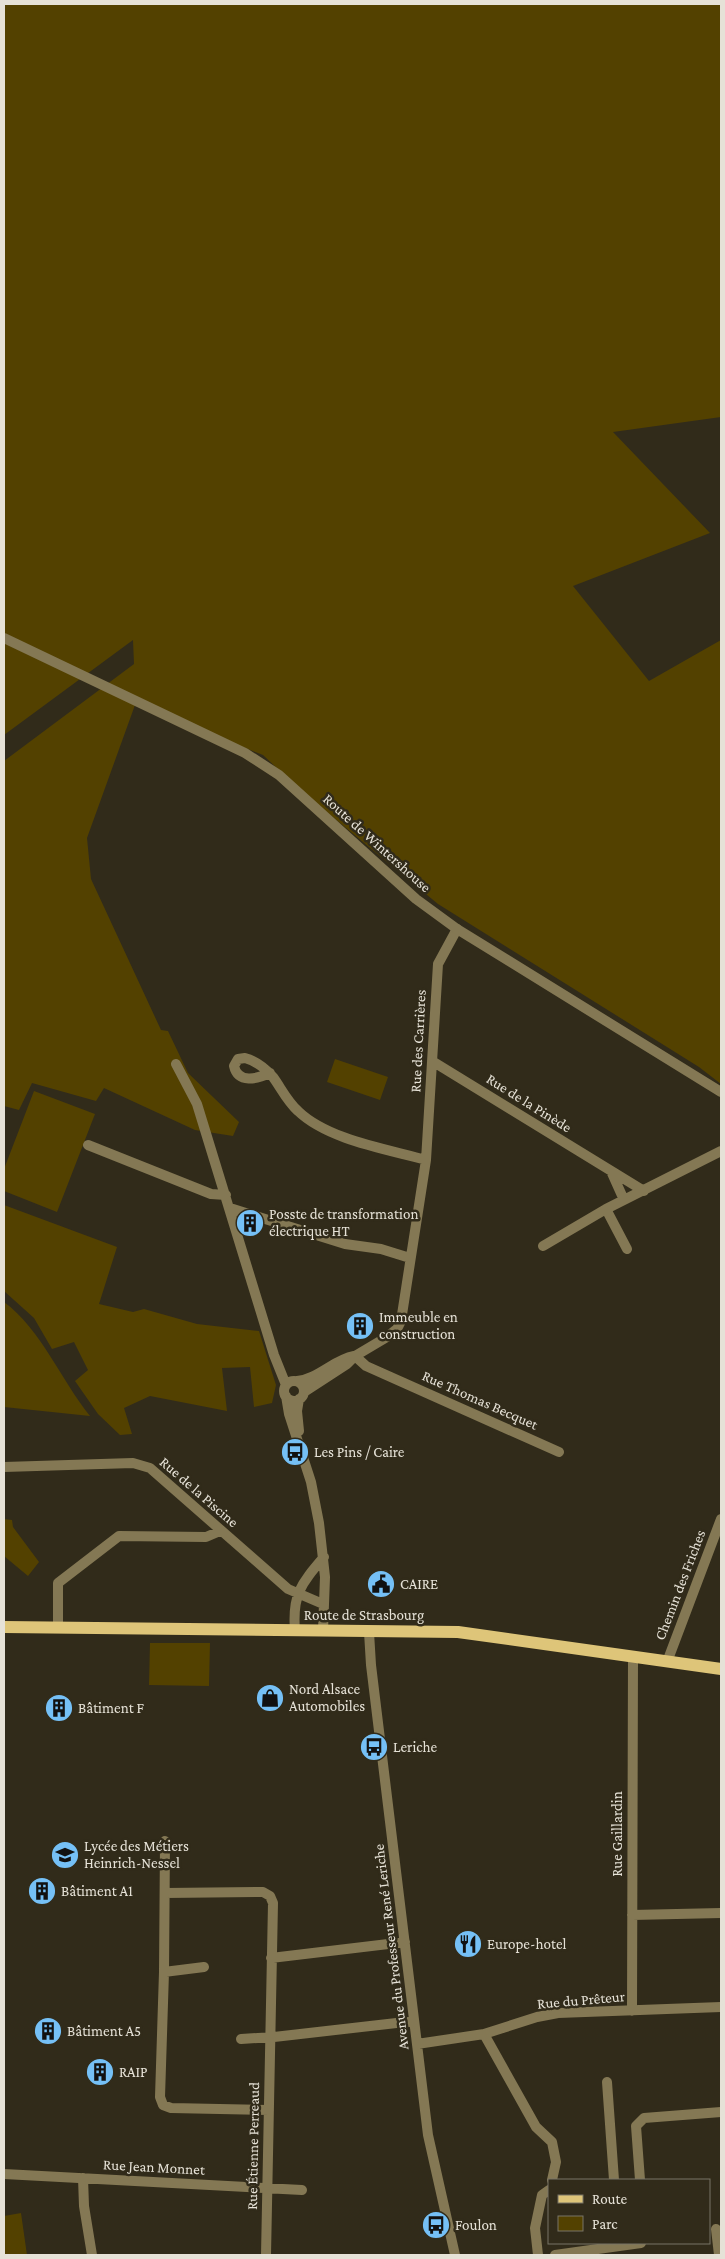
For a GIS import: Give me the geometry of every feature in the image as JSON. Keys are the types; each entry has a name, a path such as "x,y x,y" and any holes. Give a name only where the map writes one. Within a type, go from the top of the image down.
{"main road":[{"name":"Route de Strasbourg","path":"4,1627 458,1632 721,1668"}],"street":[{"name":"Route de Wintershouse","path":"4,638 245,752 279,775 416,899 457,929 721,1092"},
{"name":"Rue des Carrières","path":"301,1395 359,1354 392,1334 401,1321 426,1160 438,964 457,929"},
{"name":"Rue de la Pinède","path":"432,1061 644,1191"},
{"path":"176,1064 197,1104 275,1356 292,1382 303,1386 297,1411 301,1444"},
{"path":"270,1073 294,1107 309,1120 352,1139 426,1160"},
{"path":"88,1145 215,1196 226,1195"},
{"path":"543,1246 606,1209 721,1151"},
{"path":"611,1171 624,1200"},
{"path":"230,1208 345,1244 381,1248 410,1258"},
{"path":"606,1209 627,1249"},
{"name":"Rue des Carrières","path":"292,1382 306,1379 345,1358 359,1354"},
{"name":"Rue Thomas Becquet","path":"359,1354 388,1376 559,1452"},
{"path":"292,1382 284,1390 290,1417 301,1444 316,1500 324,1557 323,1630"},
{"path":"286,1396 291,1400 301,1395"},
{"name":"Rue de la Piscine","path":"4,1467 133,1463 150,1468 220,1531 288,1588 323,1604"},
{"name":"Chemin des Friches","path":"667,1662 721,1519"},
{"path":"58,1628 58,1583 120,1536 206,1537 220,1531"},
{"path":"295,1631 294,1615 297,1593 324,1557"},
{"name":"Avenue du Professeur René Leriche","path":"369,1632 371,1665 431,2152 455,2255"},
{"name":"Rue Gaillardin","path":"632,2010 633,1657"},
{"path":"165,1841 164,1972 160,2097 163,2105 171,2108 269,2110"},
{"name":"Rue Étienne Perreaud","path":"165,1893 263,1892 270,1896 273,1903 266,2255"},
{"path":"632,1915 721,1913"},
{"path":"271,1958 405,1942"},
{"path":"164,1972 204,1967"},
{"name":"Rue du Prêteur","path":"417,2044 484,2034 537,2017 558,2014 721,2007"},
{"path":"240,2039 414,2021"},
{"path":"484,2034 536,2128 552,2142 556,2162 552,2179"},
{"path":"607,2082 614,2179"},
{"path":"640,2179 636,2126 644,2118 721,2112"},
{"name":"Rue Jean Monnet","path":"4,2174 302,2190"},
{"path":"82,2178 84,2206 92,2255"},
{"path":"538,2255 535,2228 542,2195 548,2191"},
{"path":"715,2230 719,2255"},
{"path":"555,2255 618,2244"}],"green space":[{"path":"4,4 721,4 721,417 613,432 710,533 573,586 649,681 721,640 721,1084 699,1067 438,904 300,790 263,755 135,705 87,838 91,879 161,1030 168,1031 188,1073 239,1122 233,1136 195,1130 104,1088 96,1101 32,1083 19,1110 4,1106 4,761 134,664 133,640 4,735"},
{"path":"335,1059 388,1077 380,1100 327,1082"},
{"path":"34,1091 95,1114 57,1212 4,1191 4,1169"},
{"path":"4,1205 117,1247 99,1304 133,1312 144,1309 197,1324 259,1331 276,1385 272,1403 254,1407 250,1367 222,1368 227,1411 150,1396 124,1408 132,1434 120,1435 98,1414 75,1381 88,1370 74,1342 52,1349 34,1318 4,1291"},
{"path":"4,1302 17,1313 40,1340 90,1416 4,1407"},
{"path":"4,1519 12,1520 13,1527 39,1562 28,1576 4,1556"},
{"path":"150,1643 210,1643 209,1686 149,1685"},
{"path":"21,2213 27,2255 4,2255 4,2216"}],"place":[{"name":"Posste de transformation électrique HT","path":"250,1223"},
{"name":"Immeuble en construction","path":"360,1326"},
{"name":"Les Pins / Caire","path":"295,1452"},
{"name":"CAIRE","path":"381,1584"},
{"name":"Nord Alsace Automobiles","path":"270,1698"},
{"name":"Bâtiment F","path":"59,1708"},
{"name":"Leriche","path":"374,1747"},
{"name":"Lycée des Métiers Heinrich-Nessel","path":"65,1855"},
{"name":"Bâtiment A1","path":"42,1891"},
{"name":"Europe-hotel","path":"468,1944"},
{"name":"Bâtiment A5","path":"48,2031"},
{"name":"RAIP","path":"100,2072"},
{"name":"Foulon","path":"436,2225"}]}
